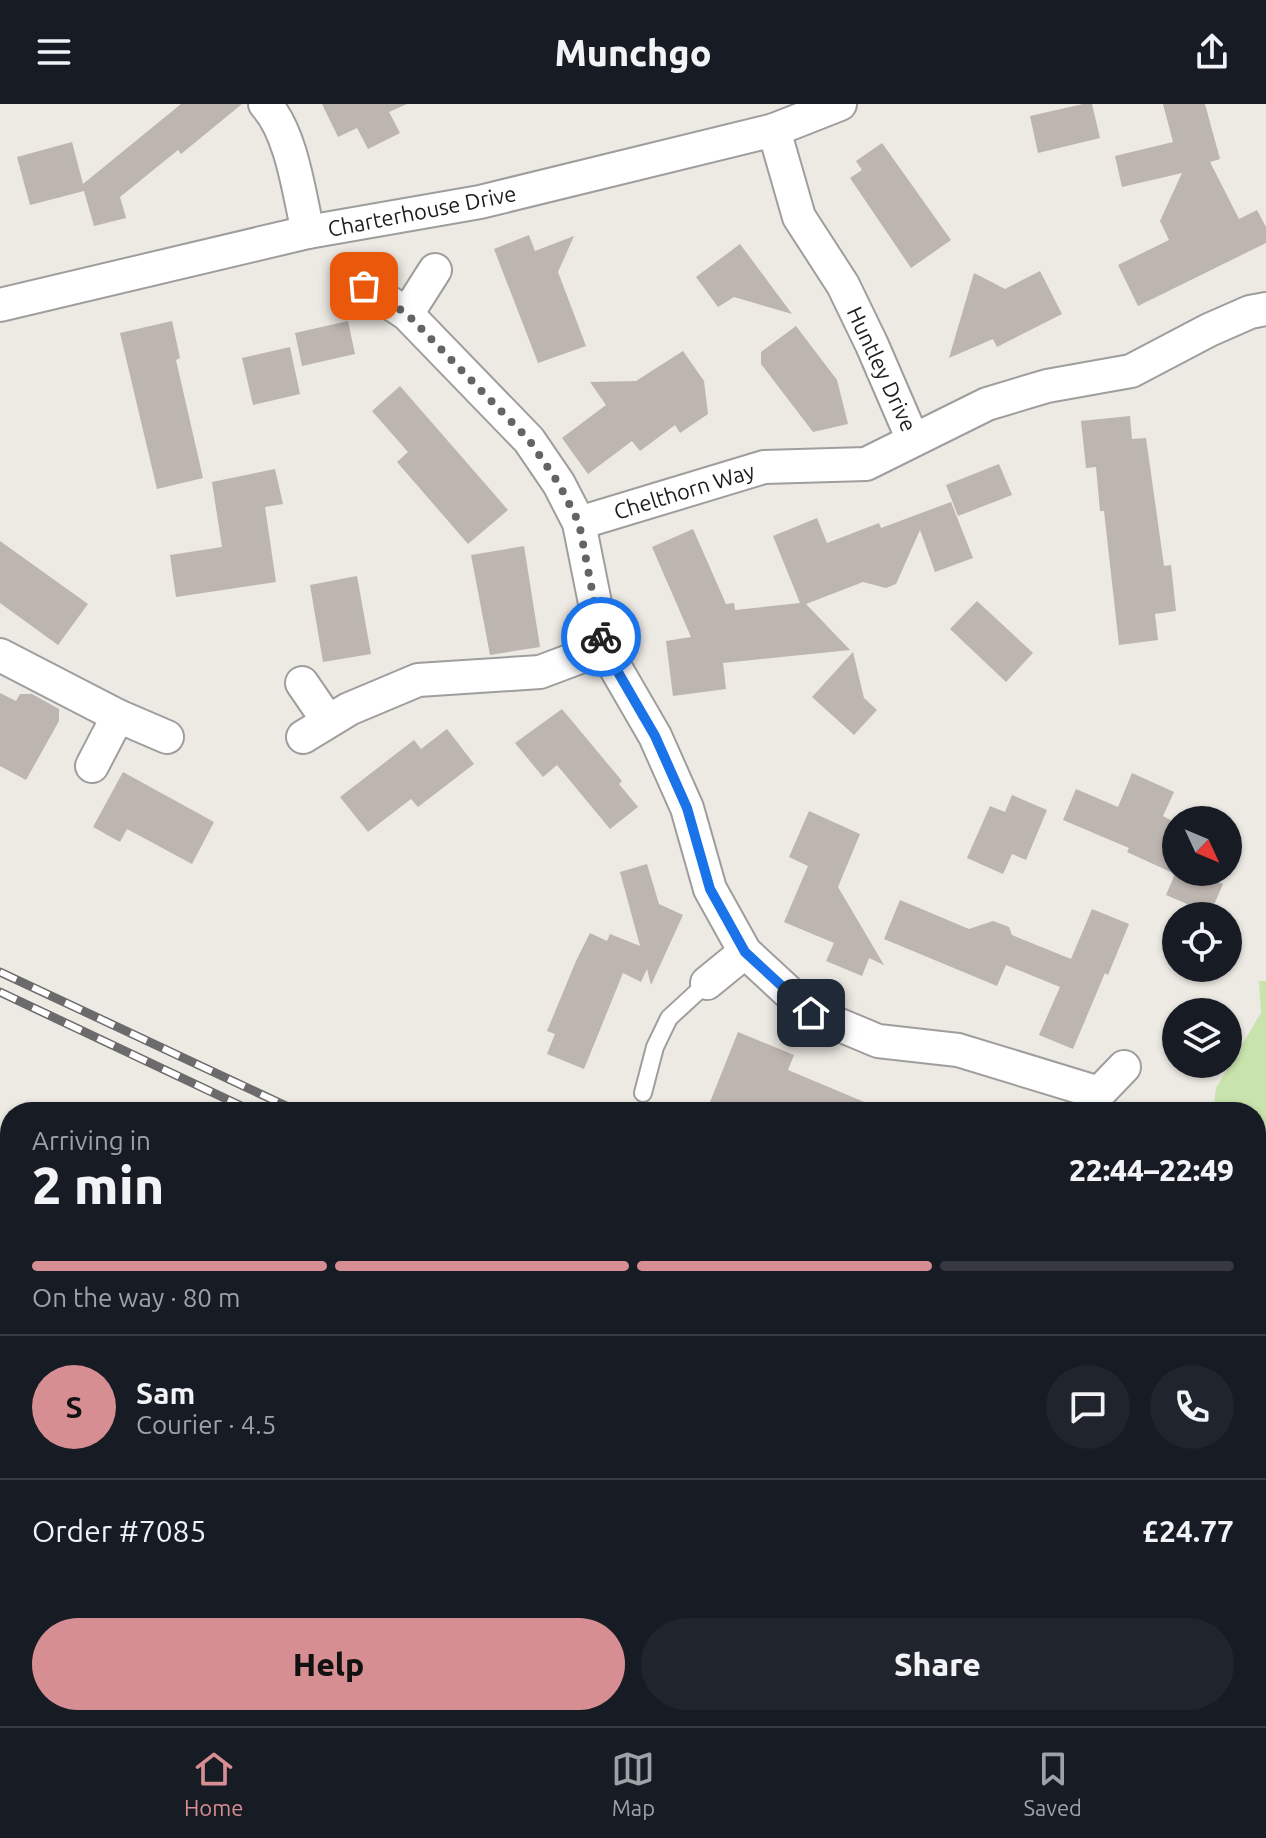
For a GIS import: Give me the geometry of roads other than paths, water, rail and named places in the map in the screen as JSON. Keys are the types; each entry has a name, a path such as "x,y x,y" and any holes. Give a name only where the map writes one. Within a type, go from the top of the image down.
{"street":[{"path":"265,104 289,153 308,232"},
{"name":"Charterhouse Drive","path":"0,305 308,232 480,202 774,130 840,104"},
{"name":"Huntley Drive","path":"774,130 799,217 843,285 913,440 987,404 1047,386 1131,371 1209,330 1250,312 1266,309"},
{"path":"407,314 435,270"},
{"path":"364,286 407,314 529,440 559,484 579,523 604,648 655,736 687,808 710,889 745,952 811,1013 878,1041 958,1050 1102,1102"},
{"name":"Chelthorn Way","path":"579,523 764,467 866,464 913,440"},
{"path":"302,683 315,729 349,709 418,680 540,672 604,648"},
{"path":"0,655 118,716 167,737"},
{"path":"92,766 118,716"},
{"path":"707,983 745,952"},
{"path":"1106,1102 1124,1067"}],"lane":[{"path":"643,1093 655,1047 669,1018 707,983"}],"railway":[{"path":"0,972 278,1102"},
{"path":"0,992 233,1102"}]}
